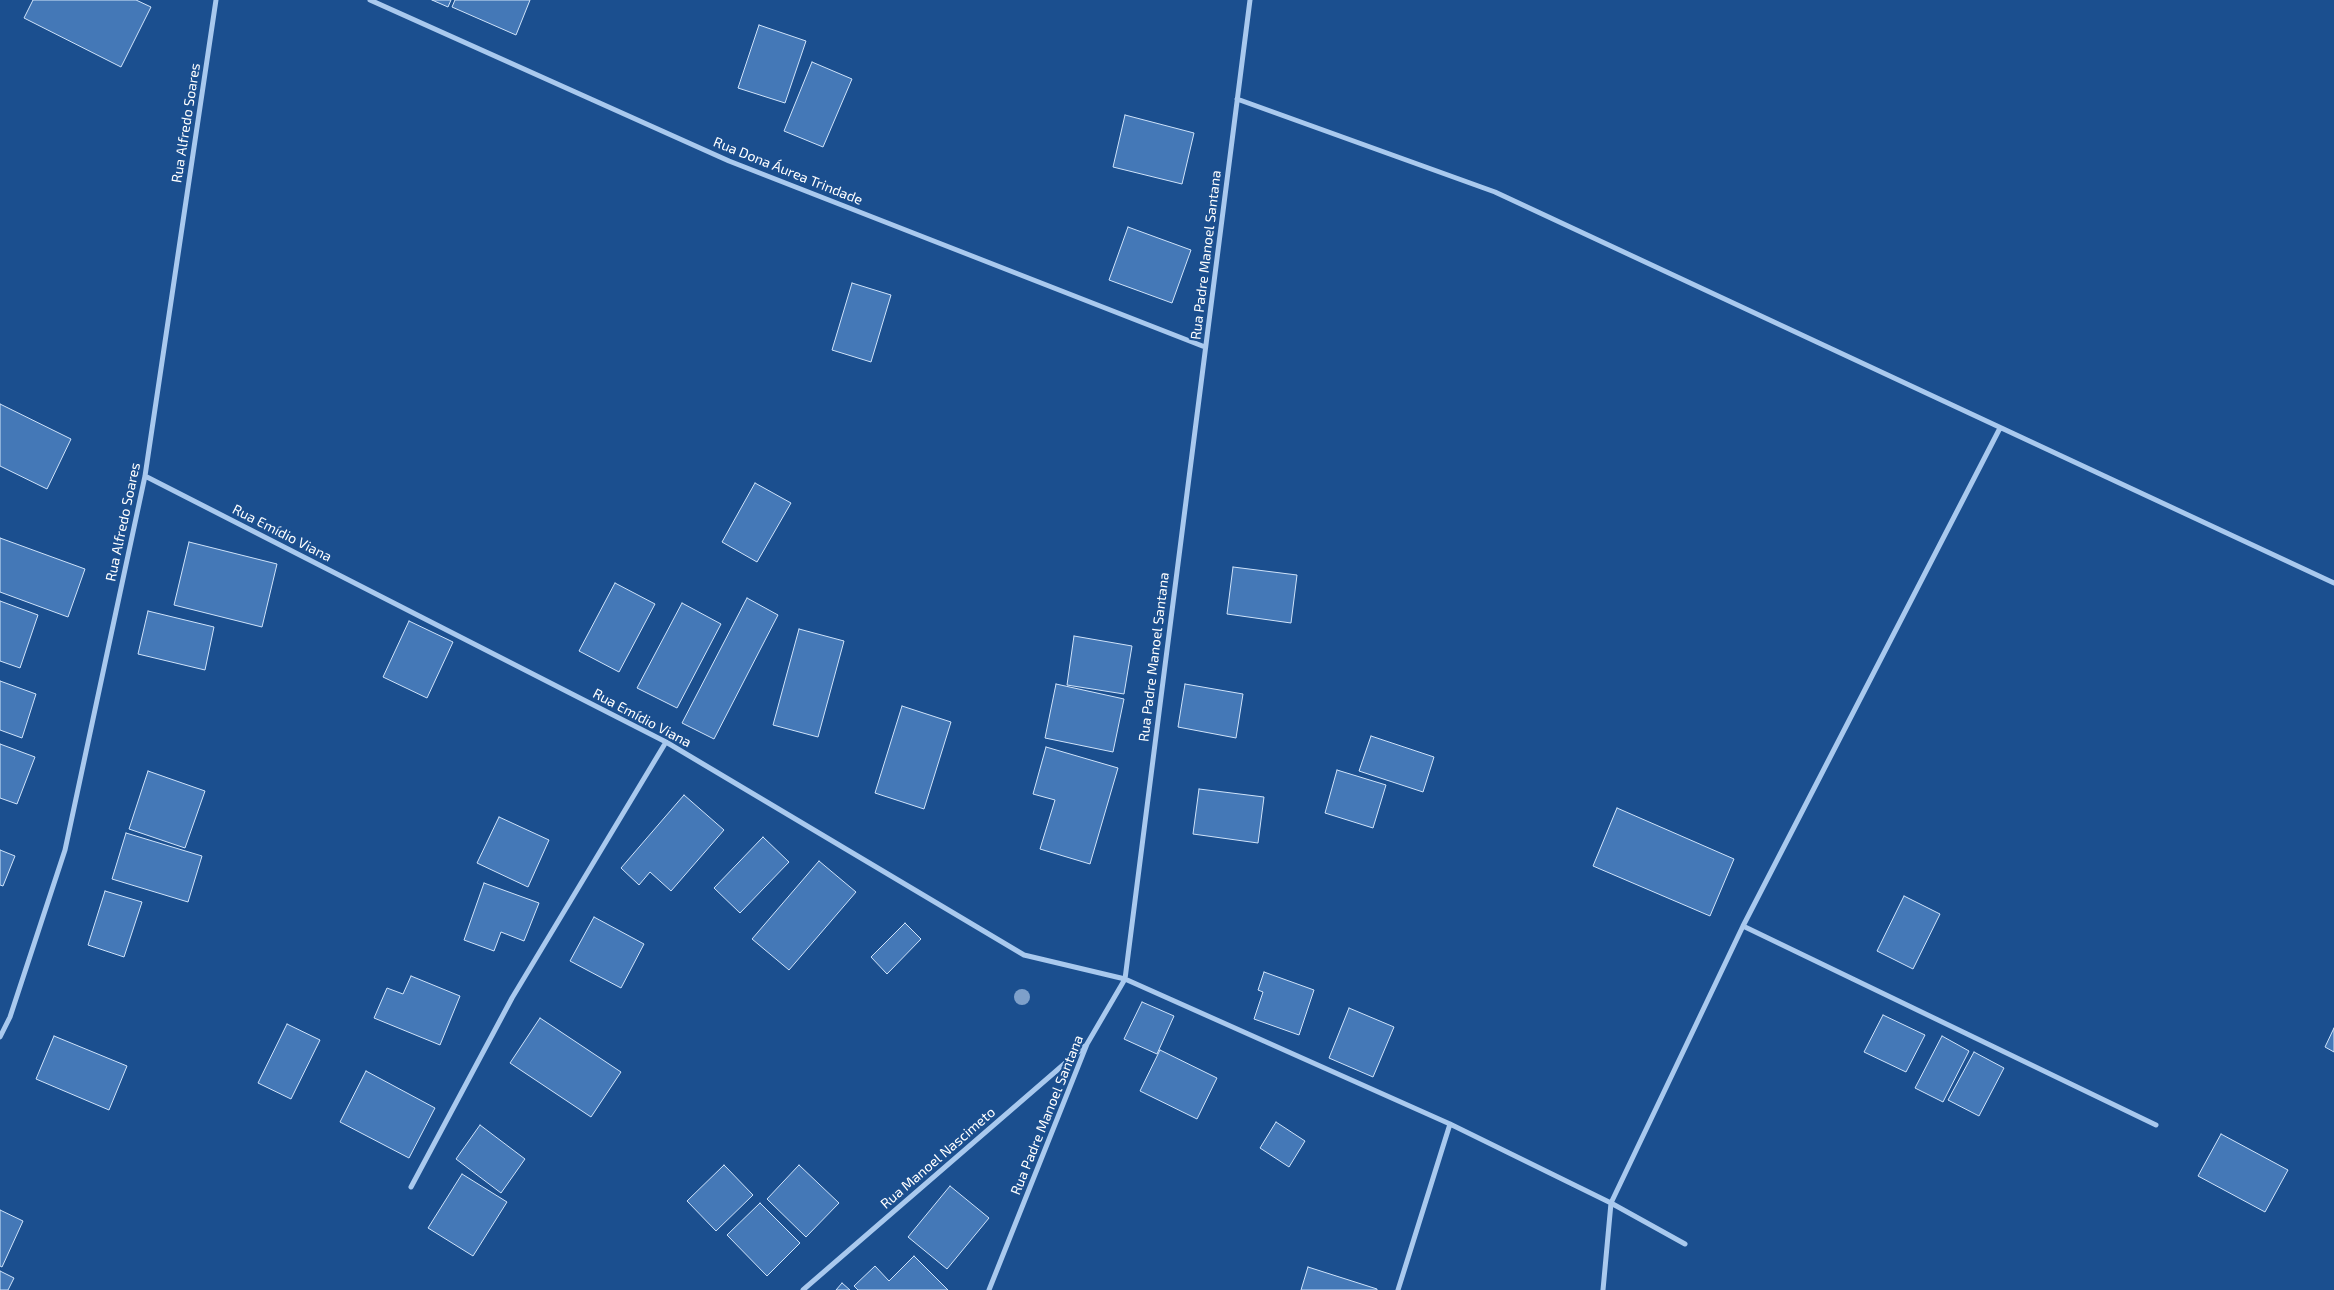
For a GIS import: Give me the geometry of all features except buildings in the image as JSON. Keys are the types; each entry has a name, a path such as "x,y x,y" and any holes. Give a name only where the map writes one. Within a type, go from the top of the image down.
{"street":[{"name":"Rua Alfredo Soares","path":"0,1037 10,1017 65,850 145,476 216,0"},
{"name":"Rua Dona Áurea Trindade","path":"370,0 729,161 1205,347"},
{"name":"Rua Padre Manoel Santana","path":"989,1290 1087,1044 1125,978 1250,0"},
{"path":"1237,99 1495,192 2334,583"},
{"path":"1604,1290 1611,1203 1743,926 2000,428"},
{"name":"Rua Emídio Viana","path":"145,476 666,742 1024,955 1125,978 1450,1124 1611,1203 1685,1244"},
{"path":"411,1187 512,998 666,742"},
{"path":"1743,926 2156,1125"},
{"name":"Rua Manoel Nascimeto","path":"803,1290 1087,1044"},
{"path":"1398,1290 1450,1124"}]}
